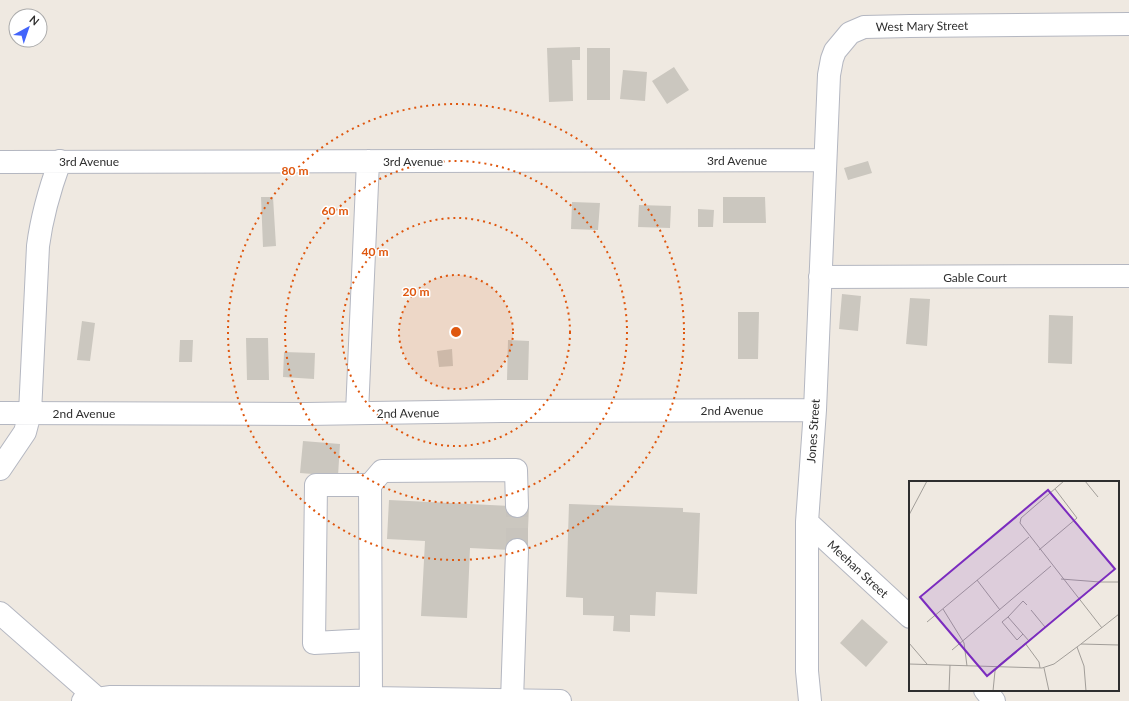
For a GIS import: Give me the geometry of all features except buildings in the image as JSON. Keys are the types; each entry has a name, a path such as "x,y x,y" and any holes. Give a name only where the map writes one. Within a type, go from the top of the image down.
{"street":[{"name":"West Mary Street","path":"825,160 832,59 835,51 850,33 864,27 1129,24"},
{"name":"3rd Avenue","path":"0,162 825,160"},
{"name":"Jones Street","path":"810,701 807,671 807,522 815,410 825,160"},
{"path":"357,413 368,161"},
{"path":"0,469 25,432 30,413 38,246 41,221 48,193 60,162"},
{"name":"Gable Court","path":"820,278 1129,276"},
{"name":"2nd Avenue","path":"0,413 357,413 815,410"},
{"path":"371,698 370,485 382,471 516,470 517,506"},
{"path":"370,485 316,485 314,643 370,640"},
{"name":"Meehan Street","path":"807,522 909,616"},
{"path":"512,701 516,550"},
{"path":"0,613 93,700 111,697 342,700 371,698 560,701"},
{"path":"986,691 994,701"}],"tunnel":[{"path":"517,506 517,550"}]}
